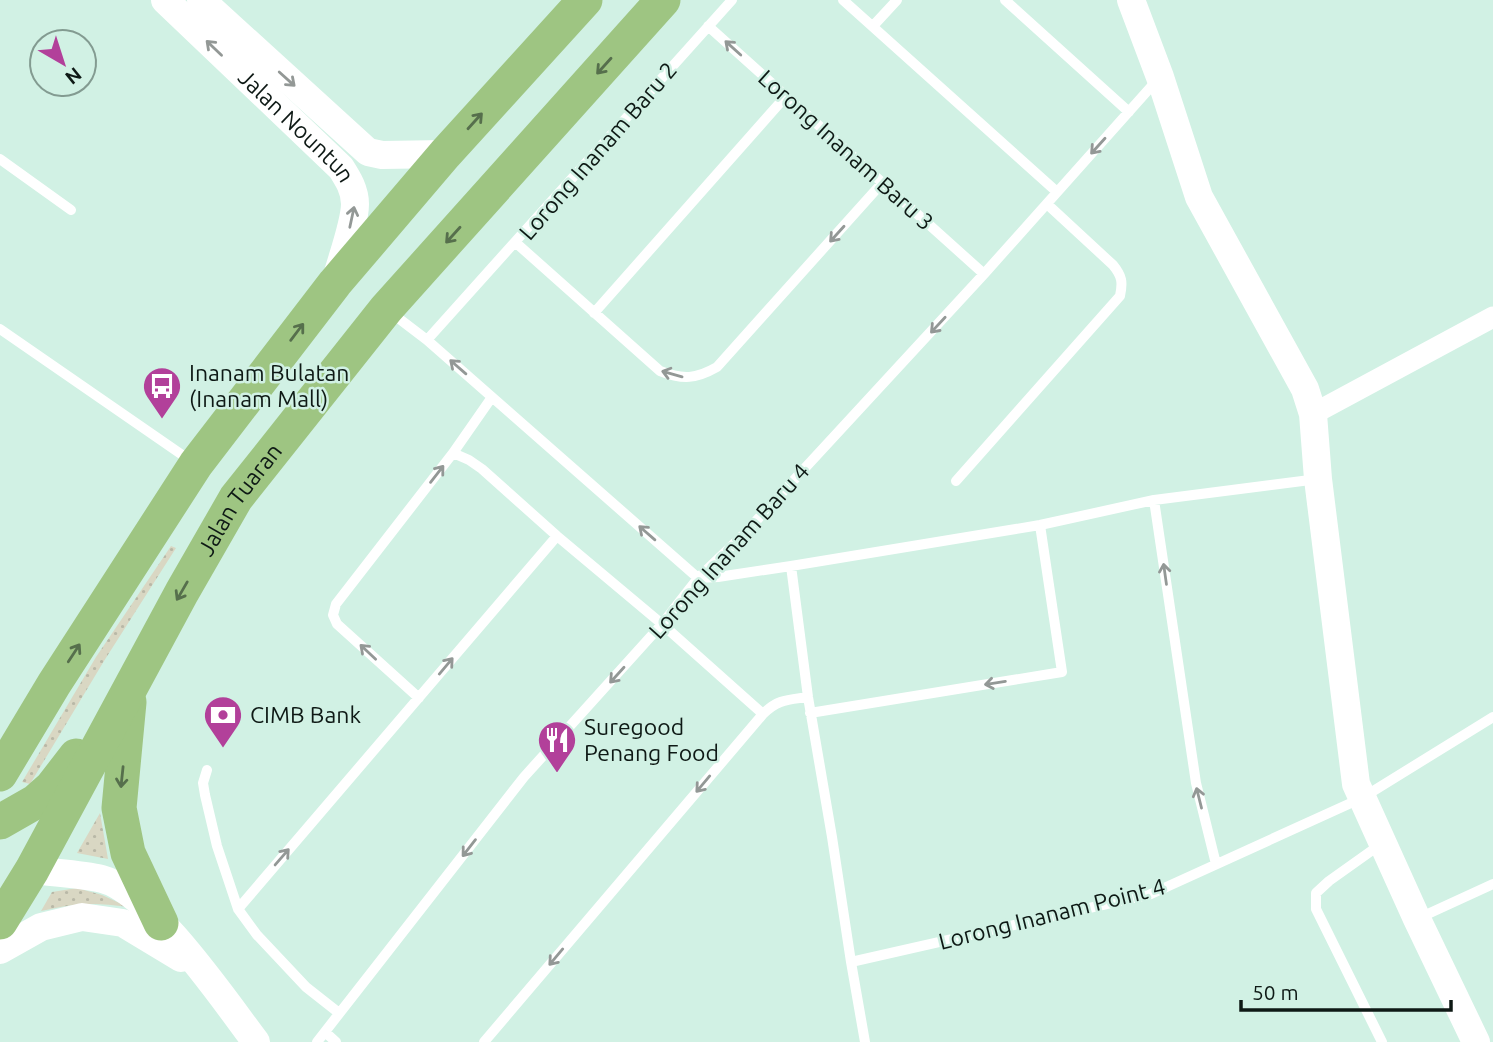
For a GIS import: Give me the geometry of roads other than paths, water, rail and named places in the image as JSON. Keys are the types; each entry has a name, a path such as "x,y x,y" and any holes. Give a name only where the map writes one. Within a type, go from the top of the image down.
{"main road":[{"path":"0,774 54,684 196,464 335,284 445,154 585,0"},
{"name":"Jalan Tuaran","path":"0,922 32,870 131,684 236,498 386,309 663,0"},
{"path":"0,723 54,684"},
{"path":"0,822 35,802 52,787 131,684"},
{"path":"131,684 119,808 128,853 162,923"},
{"path":"0,887 32,870"}],"street":[{"name":"Jalan Nountun","path":"165,0 341,168 350,182 355,202 353,216 335,284"},
{"name":"Jalan Nountun","path":"201,0 368,152 382,155 445,154"},
{"path":"1131,0 1160,77 1199,197 1305,388 1313,414 1318,479 1356,784 1476,1042"},
{"path":"1313,414 1493,317"},
{"path":"32,870 104,879 129,893 162,923 256,1042"},
{"path":"0,950 41,927 82,917 123,923 199,968"}],"lane":[{"name":"Lorong Inanam Baru 2","path":"732,0 515,242 660,371 675,377 688,378 703,375 717,367 882,183"},
{"path":"843,0 1057,192"},
{"path":"873,26 897,0"},
{"path":"1005,0 1129,112"},
{"name":"Lorong Inanam Baru 3","path":"708,26 984,274"},
{"name":"Lorong Inanam Baru 4","path":"317,1042 524,777 662,624 698,578 744,534 984,274 1160,77"},
{"path":"594,313 786,96"},
{"path":"0,159 71,210"},
{"path":"956,481 1120,296 1123,284 1113,265 1046,204"},
{"path":"427,340 515,242"},
{"path":"386,309 427,340 698,578 791,566 1040,524 1154,500 1318,479"},
{"path":"0,329 196,464"},
{"path":"419,698 337,624 333,615 336,604 453,453 492,397"},
{"path":"453,453 482,469 763,714"},
{"path":"1154,500 1196,783 1216,864"},
{"path":"810,713 1062,673 1040,524"},
{"path":"238,909 557,536"},
{"path":"791,566 810,713 864,1042"},
{"path":"484,1042 772,704 808,697"},
{"name":"Lorong Inanam Point 4","path":"850,962 1151,894 1362,797 1493,717"},
{"path":"207,769 203,783 205,795 238,909 257,936 306,987 339,1013"},
{"path":"1382,1042 1316,909 1316,893 1383,842"},
{"path":"1417,919 1493,884"},
{"path":"325,1032 336,1042"}],"place":[{"name":"Inanam Bulatan (Inanam Mall)","path":"162,420"},
{"name":"CIMB Bank","path":"223,749"},
{"name":"Suregood Penang Food","path":"557,774"}]}
